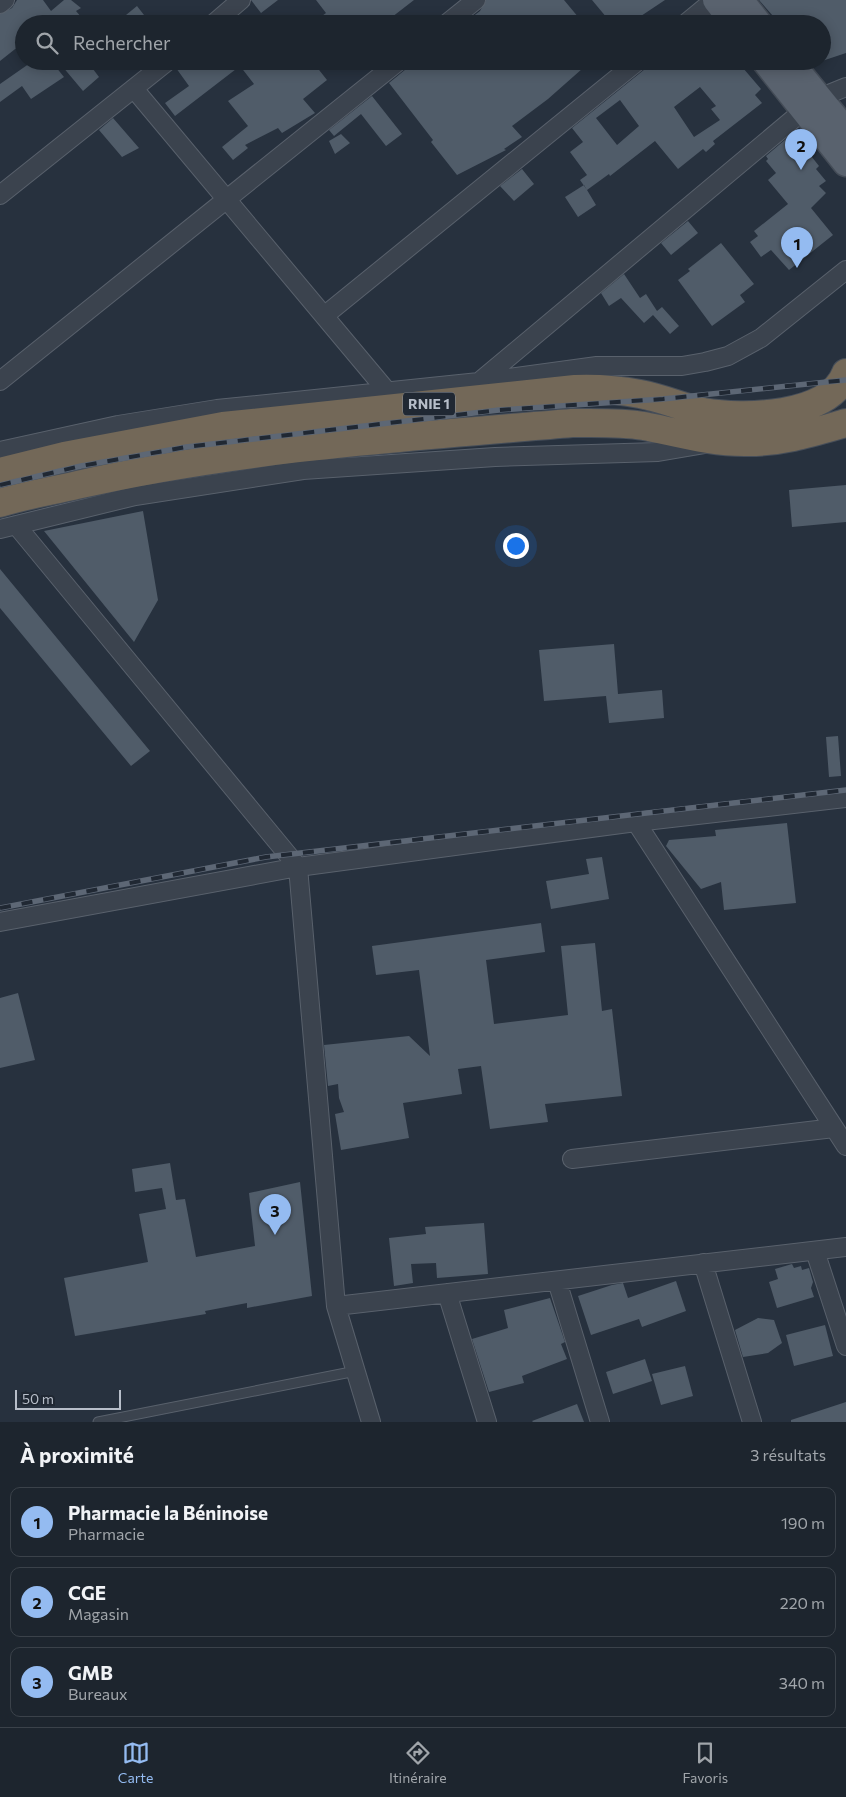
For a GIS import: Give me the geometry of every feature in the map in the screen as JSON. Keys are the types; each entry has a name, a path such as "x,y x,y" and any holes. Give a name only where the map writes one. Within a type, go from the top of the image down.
{"highway":[{"name":"RNIE 1","path":"0,472 64,456 223,426 575,389 638,394 714,413 772,413 793,410 826,398 837,389 846,373"},
{"name":"RNIE 1","path":"0,503 122,475 251,454 491,430 572,423 619,423 720,441 749,442 794,438 846,423"}],"main road":[{"path":"715,0 728,15"},
{"path":"740,0 752,15"},
{"path":"775,70 811,104 846,131"},
{"path":"794,70 811,104 846,163"}],"street":[{"path":"0,4 5,0"},
{"path":"224,15 241,0"},
{"path":"457,15 476,0"},
{"path":"696,15 715,0"},
{"path":"0,195 135,90 158,70"},
{"path":"0,381 388,70"},
{"path":"324,316 627,70"},
{"path":"479,382 811,104 846,87"},
{"path":"135,90 386,390"},
{"path":"0,451 118,425 170,416 386,390 479,382 597,366 682,366 728,356 761,338 846,270"},
{"path":"491,430 495,457"},
{"path":"371,1422 336,1306 298,867 8,527 136,496 312,469 495,457 658,452 720,441"},
{"path":"0,922 298,867 636,822 846,798"},
{"path":"636,822 846,1146"},
{"path":"572,1159 834,1128"},
{"path":"336,1306 846,1247"},
{"path":"815,1251 846,1346"},
{"path":"703,1263 752,1422"},
{"path":"557,1281 600,1422"},
{"path":"447,1293 487,1422"}],"lane":[{"path":"98,1422 356,1371"}],"building":[{"path":"17,0 43,0 51,11 64,0 71,0 81,8 76,11 79,15 15,15 15,49 0,61 0,14 12,8"},
{"path":"251,0 278,0 261,13"},
{"path":"316,0 414,0 395,15 323,15 326,13"},
{"path":"486,0 564,0 576,15 475,15 480,11"},
{"path":"592,0 665,0 642,15 604,15"},
{"path":"759,0 846,0 846,53 831,58 831,15 772,15"},
{"path":"137,6 144,15 126,15"},
{"path":"20,70 58,70 64,77 31,99 22,86 0,102 0,84"},
{"path":"65,70 94,70 99,77 83,91"},
{"path":"177,70 235,70 175,116 165,103 189,86"},
{"path":"243,70 319,70 327,80 303,99 315,113 282,133 278,128 245,145 248,148 233,160 222,147 248,126 228,101 254,84"},
{"path":"405,70 581,70 548,99 512,126 522,137 504,149 506,150 457,175 431,142 433,140 389,83"},
{"path":"644,70 745,70 761,89 755,95 762,103 713,141 715,144 706,152 703,149 678,169 655,141 610,176 609,174 587,190 580,180 587,175 570,152 583,142 572,128","holes":["700,87 716,106 711,109 720,120 694,137 674,107","620,100 639,126 617,145 596,118"]},
{"path":"372,96 402,134 386,146 361,114 334,136 329,130"},
{"path":"113,118 139,148 122,157 99,130"},
{"path":"793,133 819,166 816,169 826,181 819,186 826,193 811,208 833,235 789,270 771,250 761,257 750,242 758,236 754,231 788,204 768,180 776,173 766,161 768,159 766,156"},
{"path":"341,134 350,143 335,154 329,141"},
{"path":"522,169 534,184 514,201 500,186"},
{"path":"584,185 596,205 578,217 565,197"},
{"path":"688,221 698,233 671,255 661,243"},
{"path":"721,243 754,284 740,295 745,302 712,326 678,280 690,271 688,269"},
{"path":"624,274 640,298 646,294 657,311 662,307 679,326 670,334 653,315 644,323 621,298 609,306 601,293"},
{"path":"846,485 846,522 792,527 789,490"},
{"path":"143,511 158,600 134,642 44,531"},
{"path":"0,569 150,751 131,766 0,608"},
{"path":"614,644 618,694 662,690 664,718 609,723 606,696 544,701 539,650"},
{"path":"838,736 841,776 829,777 826,737"},
{"path":"787,823 796,903 724,910 721,882 701,889 666,846 669,840 716,836 715,830"},
{"path":"602,857 609,899 551,909 546,881 589,874 586,859"},
{"path":"541,923 545,952 486,960 494,1024 568,1015 561,946 595,943 602,1011 612,1009 622,1096 545,1104 548,1122 490,1129 481,1066 458,1069 462,1094 403,1103 409,1138 341,1150 335,1114 344,1112 339,1098 338,1084 328,1086 324,1045 409,1036 430,1056 419,970 376,975 372,946"},
{"path":"18,993 35,1060 0,1068 0,998"},
{"path":"170,1163 176,1200 185,1199 196,1257 255,1246 249,1193 300,1182 312,1296 247,1308 247,1303 205,1311 206,1314 75,1336 64,1278 148,1262 139,1214 166,1209 162,1188 135,1192 132,1169"},
{"path":"484,1223 488,1274 437,1278 436,1263 411,1264 413,1283 394,1286 389,1238 426,1234 425,1227"},
{"path":"792,1264 794,1268 801,1266 802,1270 809,1268 813,1282 811,1288 814,1297 777,1308 769,1282 778,1279 775,1269"},
{"path":"676,1281 686,1311 642,1327 639,1319 591,1335 578,1296 623,1283 628,1298"},
{"path":"550,1298 565,1342 561,1344 567,1359 522,1376 524,1383 489,1392 472,1339 508,1328 504,1310"},
{"path":"758,1318 774,1320 782,1343 768,1353 743,1357 735,1330"},
{"path":"825,1325 833,1356 794,1366 786,1335"},
{"path":"645,1359 652,1381 613,1394 606,1372"},
{"path":"685,1366 693,1396 661,1405 652,1374"},
{"path":"846,1402 846,1422 791,1422 791,1420"},
{"path":"577,1404 584,1422 532,1421"}],"railway":[{"path":"0,485 81,466 186,447 499,410 663,399 846,380"},
{"path":"0,908 266,857 846,790"}],"place":[{"name":"CGE","path":"801,170"},
{"name":"Pharmacie la Béninoise","path":"797,268"},
{"name":"GMB","path":"275,1235"}]}
